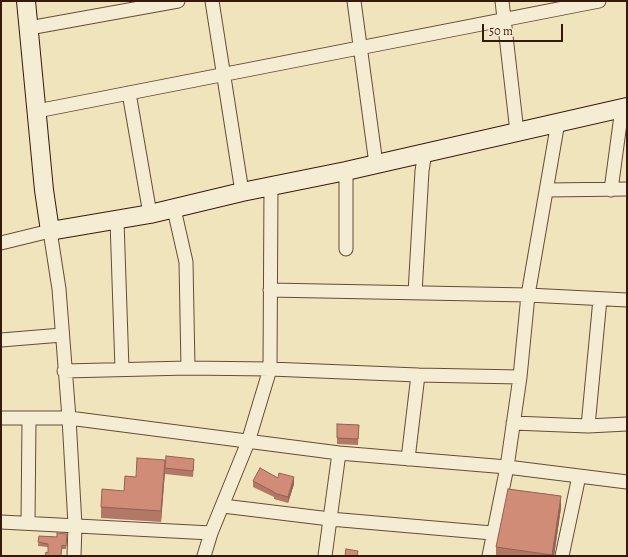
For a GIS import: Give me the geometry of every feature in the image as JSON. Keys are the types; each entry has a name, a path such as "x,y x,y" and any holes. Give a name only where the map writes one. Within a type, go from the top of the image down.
{"street":[{"path":"26,1 44,190 59,289 64,371 69,418 75,525 74,556"},
{"path":"29,28 178,1"},
{"path":"212,1 222,75 242,192"},
{"path":"354,1 376,164"},
{"path":"502,1 516,132"},
{"path":"37,111 599,1"},
{"path":"129,93 150,214"},
{"path":"1,243 50,231 117,221 174,209 242,192 346,171 625,107 611,190"},
{"path":"489,556 492,533 507,467 520,376 528,295 558,122"},
{"path":"415,293 422,172 426,152"},
{"path":"346,171 346,249"},
{"path":"204,556 211,533 248,442 270,369 271,186"},
{"path":"547,190 627,189"},
{"path":"174,209 186,262 188,368"},
{"path":"117,221 122,369"},
{"path":"270,290 528,295 627,300"},
{"path":"588,426 600,299"},
{"path":"1,340 62,335"},
{"path":"64,371 188,368 270,369 418,375 520,376"},
{"path":"408,459 418,375"},
{"path":"1,418 69,418 248,442 408,459 507,467 627,482"},
{"path":"28,523 29,419"},
{"path":"514,422 588,426 627,424"},
{"path":"325,556 338,452"},
{"path":"562,556 579,476"},
{"path":"223,506 330,519 492,533"},
{"path":"1,522 211,533"}],"building":[{"path":"337,424 359,425 358,439 337,438"},
{"path":"166,456 194,459 193,471 165,468"},
{"path":"137,458 165,460 161,511 101,507 102,489 124,491 125,476 136,477"},
{"path":"260,468 278,478 279,473 294,477 288,497 274,493 253,481"},
{"path":"508,489 561,496 552,555 496,547"},
{"path":"57,533 67,534 66,546 62,545 61,556 45,556 46,552 48,553 48,544 38,542 39,536 57,537"},
{"path":"346,549 358,551 357,556 345,556"}]}
